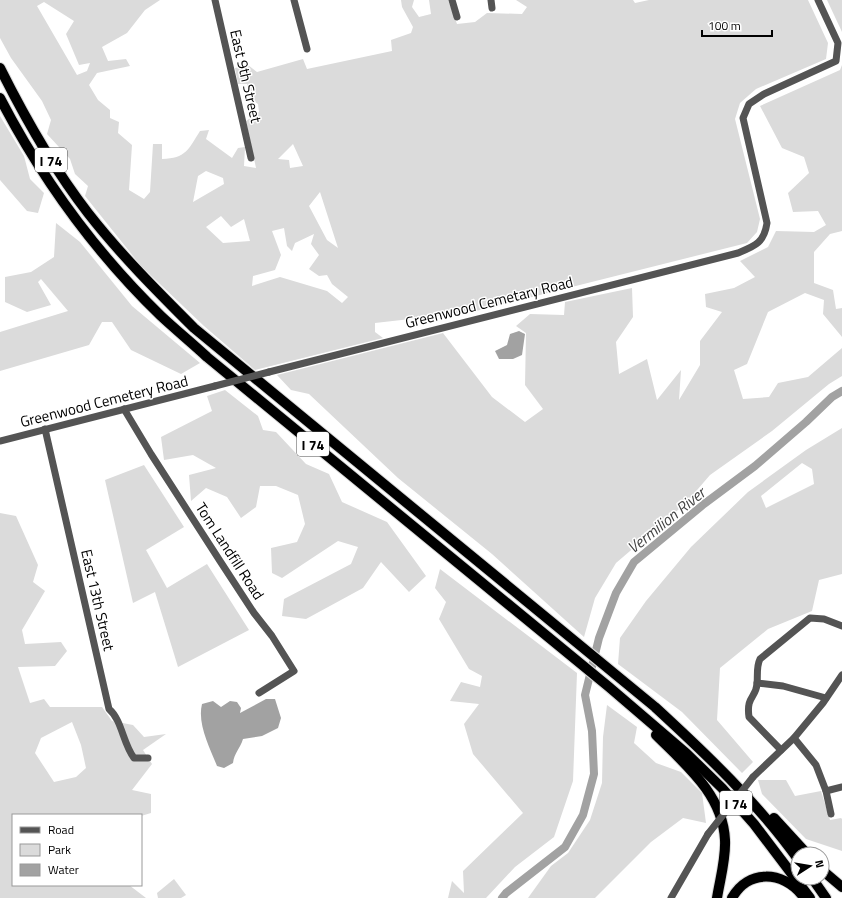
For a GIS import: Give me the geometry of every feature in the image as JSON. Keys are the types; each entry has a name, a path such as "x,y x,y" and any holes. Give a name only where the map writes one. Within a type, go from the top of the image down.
{"highway":[{"name":"I 74","path":"0,68 19,105 48,155 87,212 146,281 194,328 655,707 733,782 757,808 790,849"},
{"name":"I 74","path":"0,98 44,175 82,228 120,273 161,316 213,362 608,687 647,723 686,752 722,788 754,824 810,898"},
{"path":"655,707 670,716 722,763 799,846"},
{"path":"647,723 706,787 723,821 725,840 724,860 717,898"},
{"path":"732,898 738,889 746,882 766,876 777,877 786,881 796,888 804,898"},
{"path":"830,877 842,887"},
{"path":"818,886 826,898"}],"street":[{"name":"East 9th Street","path":"215,0 251,158"},
{"path":"294,0 307,49"},
{"path":"452,0 456,17"},
{"path":"490,0 492,8"},
{"name":"Greenwood Cemetary Road","path":"214,386 738,253 754,247 765,235 767,223 743,118 749,104 764,94 836,61 838,43 818,0"},
{"name":"Greenwood Cemetery Road","path":"0,441 45,428 214,386"},
{"name":"Tom Landfill Road","path":"124,409 220,562 254,613 272,636 294,671 259,693"},
{"name":"East 13th Street","path":"45,428 109,709 118,720 128,751 134,758 148,758"},
{"path":"781,750 749,717 749,702 757,686 758,664 764,654 810,618 824,619 842,626"},
{"path":"671,898 708,834 753,777 794,738 826,698 842,675"},
{"path":"757,683 783,686 826,698"},
{"path":"794,738 816,764 826,791 831,814"},
{"path":"826,791 842,787"}],"green space":[{"path":"0,0 160,0 145,10 127,33 102,47 108,61 126,59 130,66 97,73 89,85 98,100 110,110 110,118 119,122 118,133 132,145 129,190 144,199 150,192 153,144 162,144 162,159 176,157 186,152 200,131 209,130 206,139 232,158 238,148 245,147 244,166 256,168 246,121 259,112 258,104 250,98 247,84 238,84 235,68 248,65 257,72 303,59 307,69 392,51 391,40 411,33 413,27 402,7 401,0 414,0 412,7 419,17 431,14 429,0 448,0 457,24 475,22 487,13 522,14 527,7 516,0 633,0 635,3 649,0 808,0 828,43 826,59 756,89 740,103 735,119 760,219 757,232 747,243 472,312 375,323 375,332 383,338 255,370 204,326 141,266 85,196 88,186 75,174 70,159 47,134 51,120 42,101 11,58 0,38","holes":["44,2 74,21 66,34 79,65 90,63 87,71 77,75 37,6","293,144 303,166 290,168 289,160 278,159","206,171 223,178 224,184 193,202 198,176","320,192 338,248 327,240 309,206","221,216 231,227 244,219 250,241 223,243 206,227","284,228 287,246 292,251 295,243 314,234 311,244 319,255 309,269 319,276 327,275 332,284 348,297 342,303 327,291 280,277 252,286 253,276 275,270 281,255 272,231"]},
{"path":"827,0 842,0 842,32"},
{"path":"842,65 842,231 830,234 814,252 814,283 833,290 836,309 842,308 842,337 823,314 824,300 805,293 768,312 747,364 734,370 743,399 769,397 778,383 808,377 842,348 842,376 829,384 772,431 710,475 685,504 616,563 595,598 584,637 492,554 398,478 309,394 291,390 277,375 443,333 492,397 525,422 543,409 525,385 526,333 516,326 530,314 564,315 565,302 632,288 633,317 616,342 619,374 647,359 657,400 681,370 679,400 700,365 700,341 722,312 706,307 705,294 734,288 755,277 740,261 768,247 776,231 814,232 826,225 818,211 793,212 788,193 809,173 804,157 782,148 760,106 840,70"},
{"path":"0,116 24,156 30,179 44,193 38,213 27,211 0,180"},
{"path":"56,223 80,242 132,306 200,363 181,374 131,350 112,322 102,322 89,345 0,371 0,332 68,311 41,279 38,282 51,305 27,312 5,302 5,277 31,272 54,257"},
{"path":"225,390 258,416 263,430 276,432 306,464 329,474 342,502 387,522 426,576 409,592 381,562 363,588 306,619 282,616 284,599 351,564 358,547 338,541 282,578 272,573 271,548 297,542 305,524 298,495 276,486 260,486 256,507 241,518 227,497 206,488 191,501 189,475 216,468 193,455 164,460 161,437 212,411 207,396"},
{"path":"842,428 842,574 819,580 812,611 768,629 720,668 717,720 753,762 742,773 682,712 618,664 620,638 646,601 691,547 748,492 806,450","holes":["802,463 812,469 814,484 766,508 761,496"]},
{"path":"144,465 184,527 146,550 167,588 207,564 249,630 178,667 155,592 133,603 105,480"},
{"path":"0,513 16,516 38,565 33,582 45,591 22,630 25,644 61,642 67,651 55,666 18,667 30,703 44,699 50,707 102,707 112,721 133,725 144,737 166,734 143,750 152,764 132,790 151,794 151,813 142,816 142,814 12,814 12,886 130,886 146,898 0,898","holes":["72,722 81,745 86,768 76,777 54,782 35,753 41,738"]},
{"path":"440,569 577,673 573,781 554,837 515,867 486,898 448,898 452,881 464,893 463,871 523,813 473,754 464,724 479,704 450,701 461,682 480,687 482,676 469,669 439,619 446,602 435,588"},
{"path":"607,705 637,727 634,743 656,763 681,772 702,793 706,823 683,818 651,842 595,898 528,898 551,866 568,853 590,820 602,783 603,737"},
{"path":"758,780 786,780 795,796 821,791 830,820 842,819 842,851 806,839 762,794"},
{"path":"174,879 186,895 181,898 158,898 157,893"}],"water":[{"path":"519,331 525,334 522,355 513,359 499,359 495,351 507,345 510,334"},
{"path":"266,699 275,699 281,718 278,728 262,736 243,739 233,763 224,768 217,766 208,744 201,720 202,704 213,701 221,707 230,701 237,702 241,708 240,713"}],"waterway":[{"name":"Vermilion River","path":"502,898 506,893 565,847 583,815 594,774 592,731 585,695 599,638 616,593 634,562 704,504 755,466 806,422 832,397 842,391"}]}
